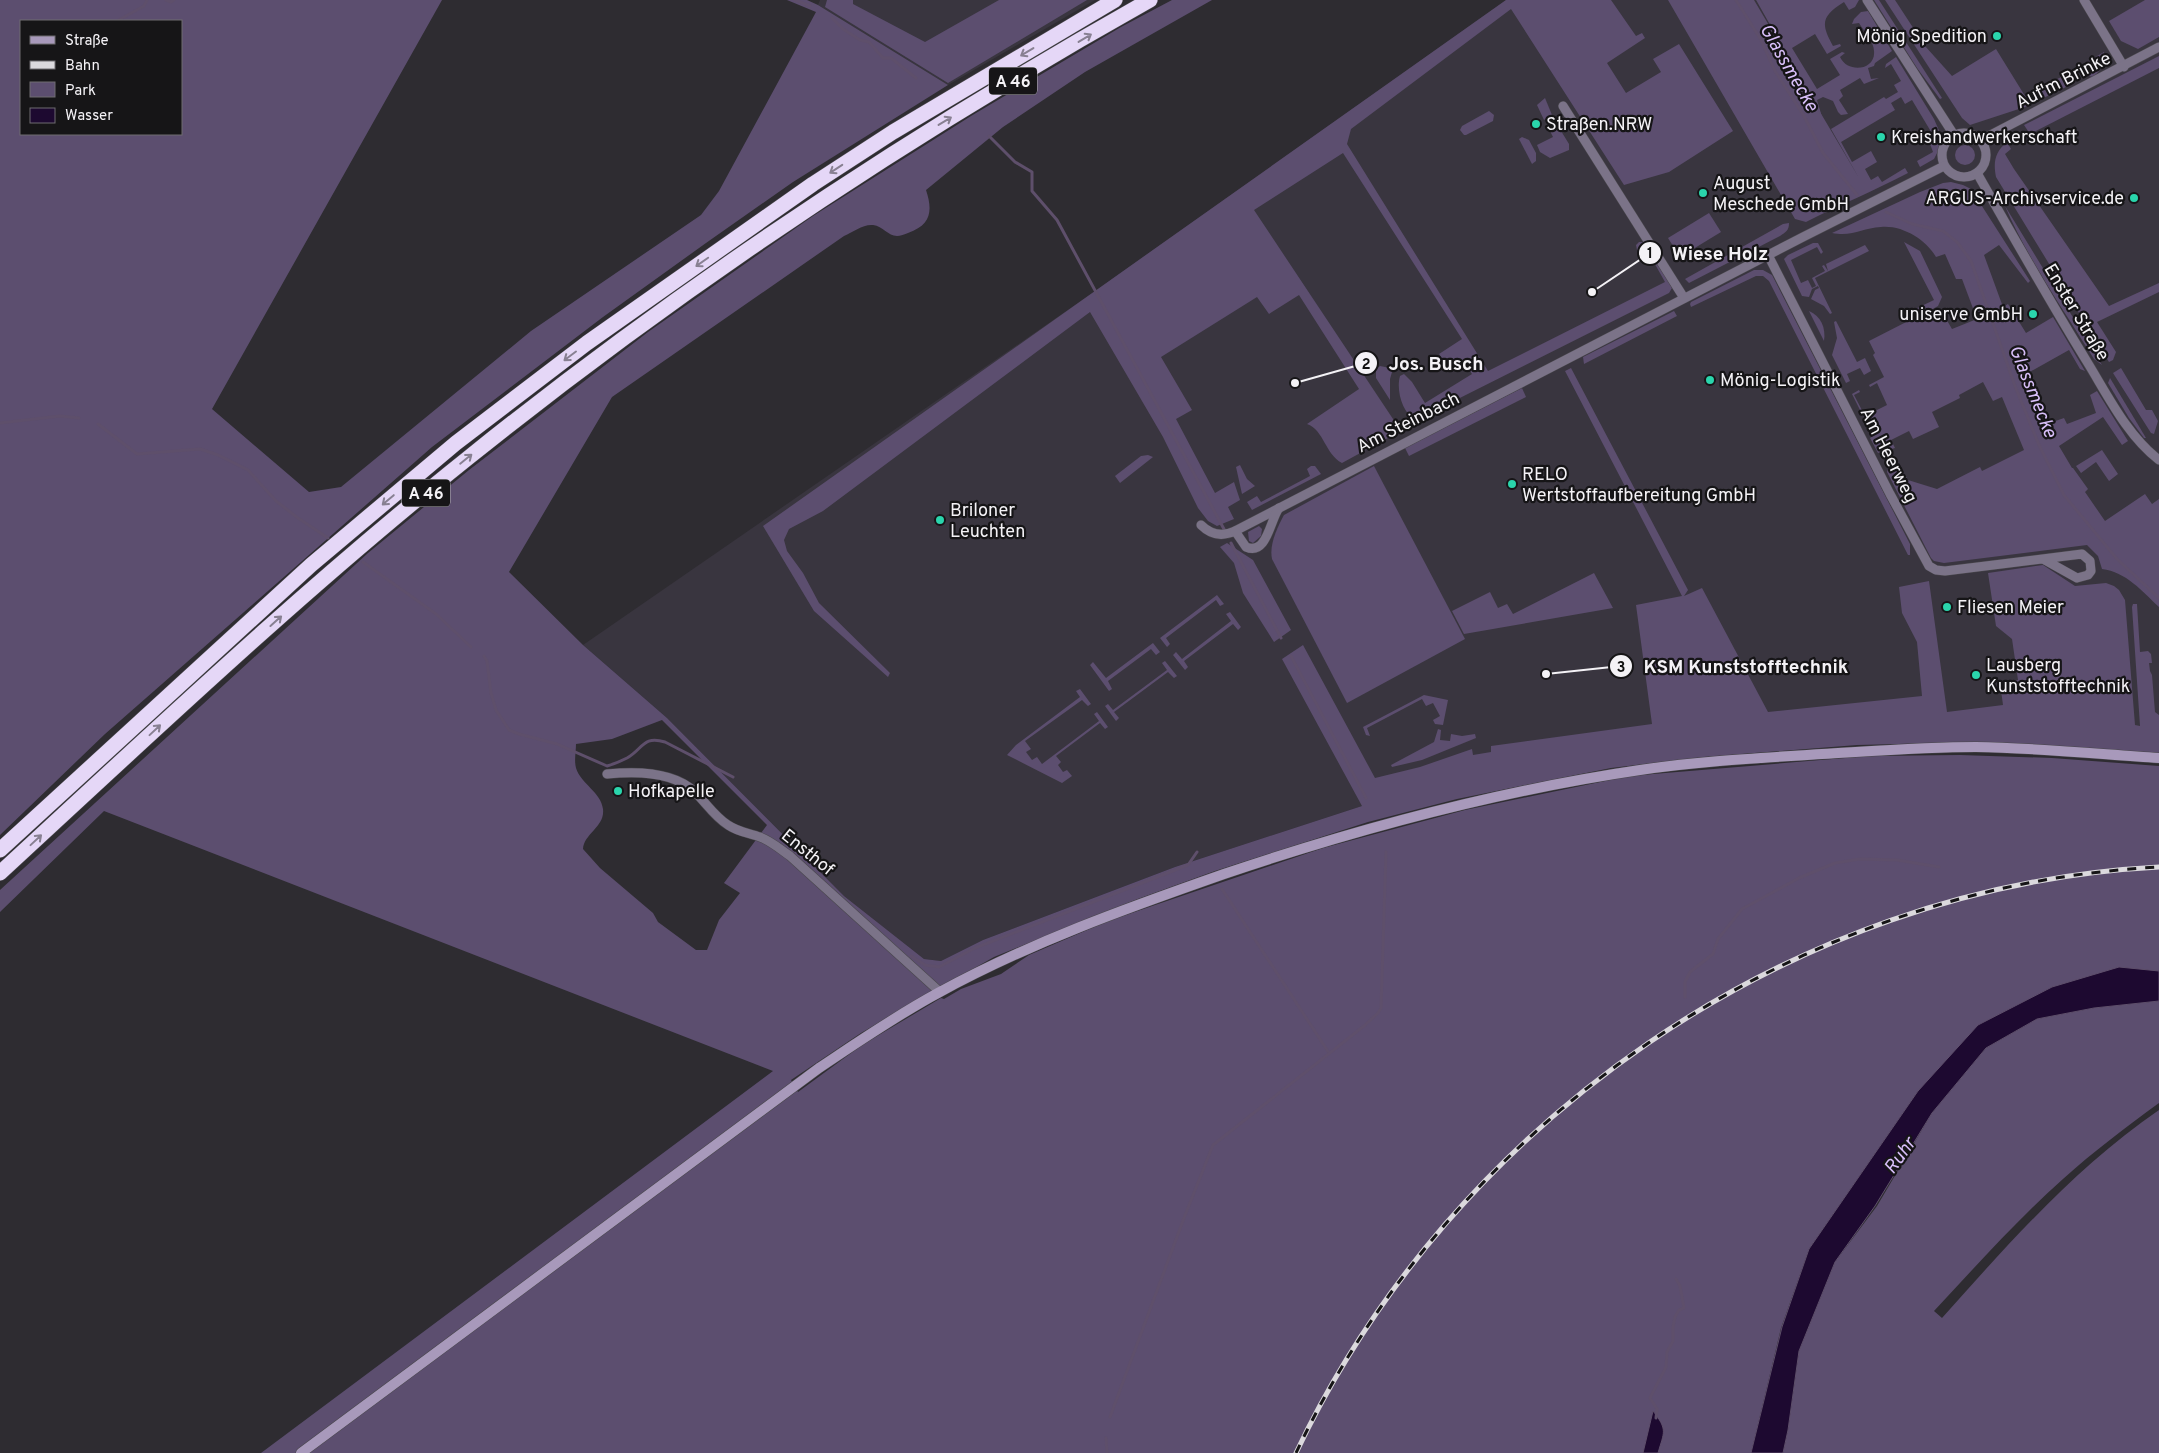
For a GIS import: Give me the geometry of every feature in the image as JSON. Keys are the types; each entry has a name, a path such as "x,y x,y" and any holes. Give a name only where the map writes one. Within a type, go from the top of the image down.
{"highway":[{"name":"A 46","path":"0,850 311,565 456,443 587,343 813,184 893,132 1115,0"},
{"name":"A 46","path":"0,874 324,578 466,459 600,355 824,197 887,156 1150,0"}],"main road":[{"path":"301,1453 819,1068 888,1022 940,992 1006,960 1092,922 1156,898 1260,862 1370,827 1432,810 1561,783 1653,768 1904,749 2012,748 2159,758"}],"street":[{"path":"1867,0 1954,135"},
{"path":"2084,0 2124,67"},
{"name":"Auf'm Brinke","path":"1981,140 2124,67 2159,47"},
{"path":"1563,106 1684,298"},
{"path":"1959,133 1971,134 1981,140 1986,157 1985,163 1977,174 1959,177 1953,175 1944,166 1942,152 1944,145 1954,135 1959,133"},
{"name":"Am Steinbach","path":"1201,525 1206,530 1220,535 1235,531 1684,298 1944,166"},
{"name":"Enster Straße","path":"1977,174 2051,303 2119,413 2140,442 2159,460"},
{"name":"Am Heerweg","path":"1768,255 1898,511 1929,566 1936,570 1945,570 2082,554 2090,561 2091,570 2088,575 2076,578 2044,559"},
{"path":"1235,531 1246,548 1254,549 1258,547 1265,540 1272,519 1280,506"},
{"name":"Ensthof","path":"607,774 630,772 649,774 673,779 686,785 725,824 733,829 768,840 790,856 940,992"}],"shaded area":[{"path":"820,0 1095,0 948,85 818,5"},
{"path":"1506,0 1756,0 1779,40 1843,0 2159,0 2159,726 1904,726 1708,741 1362,806 1175,867 983,940 941,961 924,959 844,896 667,718 583,645 1098,289"}],"green space":[{"path":"0,0 442,0 212,409 309,492 341,487 531,331 701,215 719,191 816,12 787,0 807,0 818,5 948,85 793,182 706,243 603,317 432,447 105,734 0,835"},
{"path":"827,0 853,0 853,4 925,42 999,0 1087,0 948,83 825,7"},
{"path":"1172,0 1212,0 1085,72 1003,127 926,190 929,204 928,216 922,226 916,230 894,236 880,227 869,225 844,236 612,397 509,572 583,645 667,718 844,896 924,959 941,961 983,940 1175,867 1362,806 1282,659 1303,645 1375,778 1420,767 1472,749 1473,755 1491,752 1491,746 1652,724 1636,605 1682,596 1565,371 1571,368 1688,590 1684,596 1702,588 1768,712 1922,696 1917,642 1902,613 1899,587 1929,581 1947,712 2003,705 2000,683 2018,680 2012,639 1996,626 1988,573 2043,565 2075,586 2106,583 2119,590 2125,600 2135,725 2140,726 2132,607 2133,604 2137,604 2140,652 2148,651 2151,654 2152,663 2149,663 2152,675 2155,712 2159,715 2159,754 1983,742 1857,745 1705,757 1611,768 1457,799 1368,822 1215,871 1138,899 994,957 861,1033 791,1080 798,1092 862,1045 941,998 944,999 961,989 1001,974 1029,955 1108,921 1323,848 1465,810 1629,776 1869,756 1960,755 2052,758 2159,766 2159,971 2052,987 1918,1091 1809,1249 1781,1328 1751,1453 1658,1453 1654,1411 1643,1453 261,1453 773,1071 104,811 0,912 0,890 368,553 469,470 648,332 813,216 971,116 1121,27","holes":["662,720 767,825 724,883 740,893 719,920 707,950 696,950 658,922 653,913 600,868 583,849 584,843 601,821 603,809 599,798 582,779 576,768 576,744 612,739"]},
{"path":"1506,0 1611,0 1636,36 1642,33 1645,38 1607,63 1626,93 1661,72 1653,59 1679,44 1733,131 1669,172 1624,185 1511,9 1351,129 1347,144 1488,371 1665,282 1647,250 1637,250 1636,245 1639,242 1646,242 1649,245 1672,288 1669,293 1416,420 1407,412 1401,401 1400,376 1404,374 1412,382 1425,403 1472,374 1464,362 1450,370 1439,354 1462,339 1343,153 1254,210 1395,422 1397,433 1342,463 1336,459 1317,431 1307,424 1359,389 1299,295 1269,314 1257,297 1161,357 1192,410 1176,419 1215,493 1234,482 1240,500 1228,507 1234,519 1217,526 1208,521 1198,508 1163,437 1090,312 823,511 789,529 784,540 787,551 803,573 819,603 890,673 888,677 814,611 763,526"},
{"path":"1668,0 1754,0 1859,178 1831,129 1884,97 1886,99 1898,92 1894,85 1901,81 1891,64 1885,68 1886,64 1896,57 1934,119 1941,135 1940,147 1934,159 1920,167 1917,161 1933,152 1930,144 1936,140 1912,100 1905,104 1901,97 1891,103 1895,110 1841,142 1852,162 1871,151 1877,162 1865,169 1871,180 1878,176 1882,182 1905,168 1908,173 1806,222 1795,219"},
{"path":"1756,0 1859,0 1855,7 1849,10 1844,2 1827,16 1825,21 1826,31 1833,46 1840,44 1841,46 1827,54 1815,34 1792,48 1817,89 1840,75 1830,59 1842,52 1845,53 1840,57 1849,66 1861,68 1871,62 1874,51 1872,44 1859,23 1852,24 1861,12 1868,11 1892,51 1875,63 1874,66 1868,68 1871,79 1879,78 1864,84 1860,78 1840,90 1843,96 1839,100 1848,114 1841,115 1833,101 1823,97 1817,100 1822,117"},
{"path":"1874,0 1879,0 1942,98 1940,99 1917,68"},
{"path":"1885,0 1895,0 1925,46 1952,76 1996,49 2025,96 2065,75 2070,85 2025,107 1970,125 1962,118"},
{"path":"2145,0 2159,0 2159,37 2138,49 2121,41 2109,21"},
{"path":"2104,52 2104,59 2099,72 2093,77 2085,75 2080,66"},
{"path":"2159,56 2159,68 2030,134 2024,125"},
{"path":"1545,98 1552,115 1544,120 1537,105"},
{"path":"1489,111 1494,115 1493,121 1466,135 1460,130 1462,126"},
{"path":"1558,126 1569,144 1569,150 1550,158 1540,152 1537,145 1553,137 1549,129"},
{"path":"1522,137 1529,140 1536,153 1536,161 1532,164 1519,139"},
{"path":"2007,142 2011,149 2005,154 2014,169 2109,306 2159,283 2159,292 2097,322 2116,352 2113,360 2109,362 1996,177 1997,154"},
{"path":"1965,145 1972,148 1975,155 1972,162 1965,165 1958,162 1955,155 1958,148"},
{"path":"1951,182 1971,189 2030,281 2028,283 1999,245 1984,255 2003,307 2008,304 2026,333 2053,317 2085,371 2080,369 2069,350 2026,374 2044,425 2064,418 2067,424 2096,413 2090,395 2097,391 2128,441 2122,445 2103,417 2059,446 2072,468 2088,489 2085,492 2105,521 2145,494 2152,504 2159,499 2159,607 2126,578 2102,569 2098,556 2087,545 1944,563 1934,561 1931,558 1887,472 1888,468 1892,464 1899,465 1908,480 1937,489 1980,467 1982,471 2024,450 2002,397 1993,401 1983,382 1959,395 1960,398 1932,412 1939,427 1913,439 1909,431 1891,440 1895,448 1878,453 1870,438 1873,436 1852,394 1859,390 1860,392 1854,395 1865,416 1887,405 1877,383 1870,387 1869,385 1884,377 1873,355 1875,353 1869,341 1914,318 1911,311 1934,300 1904,242 1920,251 1942,297 1938,306 1924,314 1928,321 1942,315 1952,329 1977,319 1962,279 1956,279 1945,254 1936,257 1926,245 1913,235 1897,228 1889,227 1846,234 1832,233 1920,192 1943,183"},
{"path":"2005,206 2102,365 2094,359 2047,284 2024,246"},
{"path":"1709,213 1721,232 1680,257 1668,238"},
{"path":"1789,223 1787,231 1780,236 1689,283 1685,279 1783,224"},
{"path":"1813,243 1818,243 1823,252 1821,254 1817,247 1791,260 1801,283 1808,280 1812,288 1816,286 1812,278 1825,271 1822,266 1824,265 1828,271 1826,264 1865,245 1869,251 1815,278 1832,313 1830,314 1824,306 1811,299 1815,290 1819,288 1818,286 1812,289 1809,297 1802,296 1784,259 1788,255"},
{"path":"1754,270 1763,270 1772,275 1910,544 1910,555 1908,555 1769,281 1763,276 1756,276 1691,307 1691,302"},
{"path":"1674,311 1677,316 1584,364 1583,357"},
{"path":"1809,311 1817,316 1822,323 1824,341"},
{"path":"1836,321 1857,362 1865,358 1871,371 1864,375 1860,368 1847,374 1850,381 1846,383 1832,355 1837,338 1834,322"},
{"path":"1380,366 1390,368 1392,372 1390,400 1376,378 1376,369"},
{"path":"2121,368 2146,410 2152,410 2158,421 2154,434 2151,433 2113,373"},
{"path":"2110,378 2146,438 2144,438 2129,418 2108,383"},
{"path":"1522,388 1526,397 1409,456 1405,448"},
{"path":"2102,450 2118,474 2109,481 2096,462 2081,473 2076,466"},
{"path":"1148,455 1153,457 1120,483 1115,476 1141,456"},
{"path":"1240,465 1247,479 1255,486 1242,494 1236,467"},
{"path":"1315,466 1321,474 1252,510 1247,502 1257,496 1261,502 1310,476 1307,469"},
{"path":"1374,466 1465,639 1347,703 1271,554 1276,531 1284,515"},
{"path":"1259,526 1262,529 1261,536 1253,543 1249,541 1248,532"},
{"path":"1227,543 1253,560 1291,630 1274,642 1243,593 1234,563 1220,547"},
{"path":"1594,573 1613,608 1464,634 1452,611 1490,592 1498,608 1507,604 1513,614"},
{"path":"1217,595 1224,604 1220,606 1216,600 1166,638 1170,644 1167,647 1160,638"},
{"path":"1230,612 1241,627 1238,630 1233,624 1184,661 1188,667 1185,670 1173,655 1176,652 1182,659 1231,621 1226,614"},
{"path":"1153,643 1160,652 1156,655 1151,649 1108,681 1112,689 1109,691 1090,665 1093,662 1106,678"},
{"path":"1165,661 1177,676 1174,678 1168,672 1114,712 1119,718 1116,721 1105,706 1108,704 1113,710 1167,670 1162,663"},
{"path":"1080,689 1091,704 1088,706 1082,700 1025,741 1031,749 1026,752 1032,760 1037,757 1042,764 1099,721 1094,714 1097,712 1108,727 1105,729 1100,723 1056,756 1061,762 1058,765 1063,772 1067,770 1072,776 1062,783 1007,755 1016,745 1080,697 1076,691"},
{"path":"1424,695 1448,700 1443,725 1435,724 1433,720 1440,716 1433,703 1426,706 1422,699 1367,728 1370,736 1366,735 1363,727"},
{"path":"1438,729 1441,730 1440,740 1450,741 1451,734 1462,736 1475,734 1476,738 1422,760 1392,767 1391,765 1434,742"},
{"path":"2159,1001 2159,1103 2074,1169 2029,1211 1934,1311 1942,1318 2018,1234 2072,1181 2129,1132 2159,1110 2159,1453 1783,1453 1799,1351 1835,1262 1877,1206 1932,1113 1986,1048 2037,1019 2094,1008"}],"water":[{"name":"Ruhr","path":"2119,967 2159,971 2159,1001 2094,1008 2037,1019 1986,1048 1932,1113 1875,1206 1835,1262 1799,1351 1783,1453 1751,1453 1782,1327 1809,1249 1918,1091 1978,1025 2052,987"},
{"path":"1653,1411 1663,1427 1663,1435 1658,1453 1643,1453"}],"waterway":[{"path":"119,20 144,6 147,0"},
{"path":"166,0 171,2 174,0"},
{"path":"795,0 810,6"},
{"name":"Glassmecke","path":"1736,0 1761,40 1775,71 1804,116 1823,153 1857,195"},
{"path":"832,18 843,29 860,40 869,42 883,58 891,58 916,78"},
{"path":"989,136 1015,162 1032,172 1032,191 1057,220 1225,531"},
{"name":"Glassmecke","path":"1886,212 1912,224 1943,231 1957,242 1971,261 2015,386 2039,445 2064,495 2117,559 2159,598"},
{"path":"0,423 60,416 79,418"},
{"path":"98,424 137,454 200,449 218,455 248,470 276,501 328,538"},
{"path":"1231,543 1281,638"},
{"path":"363,562 436,614 471,647"},
{"path":"484,656 487,661 491,693 496,710 509,730 557,744 607,766 627,758 644,744 652,740 658,740 733,777"},
{"path":"1291,656 1366,798"},
{"path":"911,956 925,965 939,967 975,948 1188,865 1197,852"},
{"path":"1110,1417 1213,1145 1364,1026 1381,1008 1386,852"},
{"path":"1685,997 1685,982 1690,972 1713,954 1718,939 1742,909 1799,878 1835,863 1860,859 1897,860 1939,867"},
{"path":"1222,889 1329,1053"},
{"path":"1656,1418 1657,1409 1650,1398 1666,1367 1667,1352 1673,1341 1675,1317 1679,1310 1684,1308 1680,1286 1676,1279"},
{"path":"1106,1438 1107,1453"}],"railway":[{"path":"1296,1453 1363,1334 1445,1224 1541,1127 1648,1043 1766,973 1891,920 2023,884 2159,867"}],"place":[{"name":"Mönig Spedition","path":"1997,36"},
{"name":"Straßen.NRW","path":"1536,124"},
{"name":"Kreishandwerkerschaft","path":"1881,137"},
{"name":"August Meschede GmbH","path":"1703,193"},
{"name":"ARGUS-Archivservice.de","path":"2134,198"},
{"name":"Wiese Holz","path":"1592,292"},
{"name":"uniserve GmbH","path":"2033,314"},
{"name":"Mönig-Logistik","path":"1710,380"},
{"name":"Jos. Busch","path":"1295,383"},
{"name":"RELO Wertstoffaufbereitung GmbH","path":"1512,484"},
{"name":"Briloner Leuchten","path":"940,520"},
{"name":"Fliesen Meier","path":"1947,607"},
{"name":"KSM Kunststofftechnik","path":"1546,674"},
{"name":"Lausberg Kunststofftechnik","path":"1976,675"},
{"name":"Hofkapelle","path":"618,791"}]}
